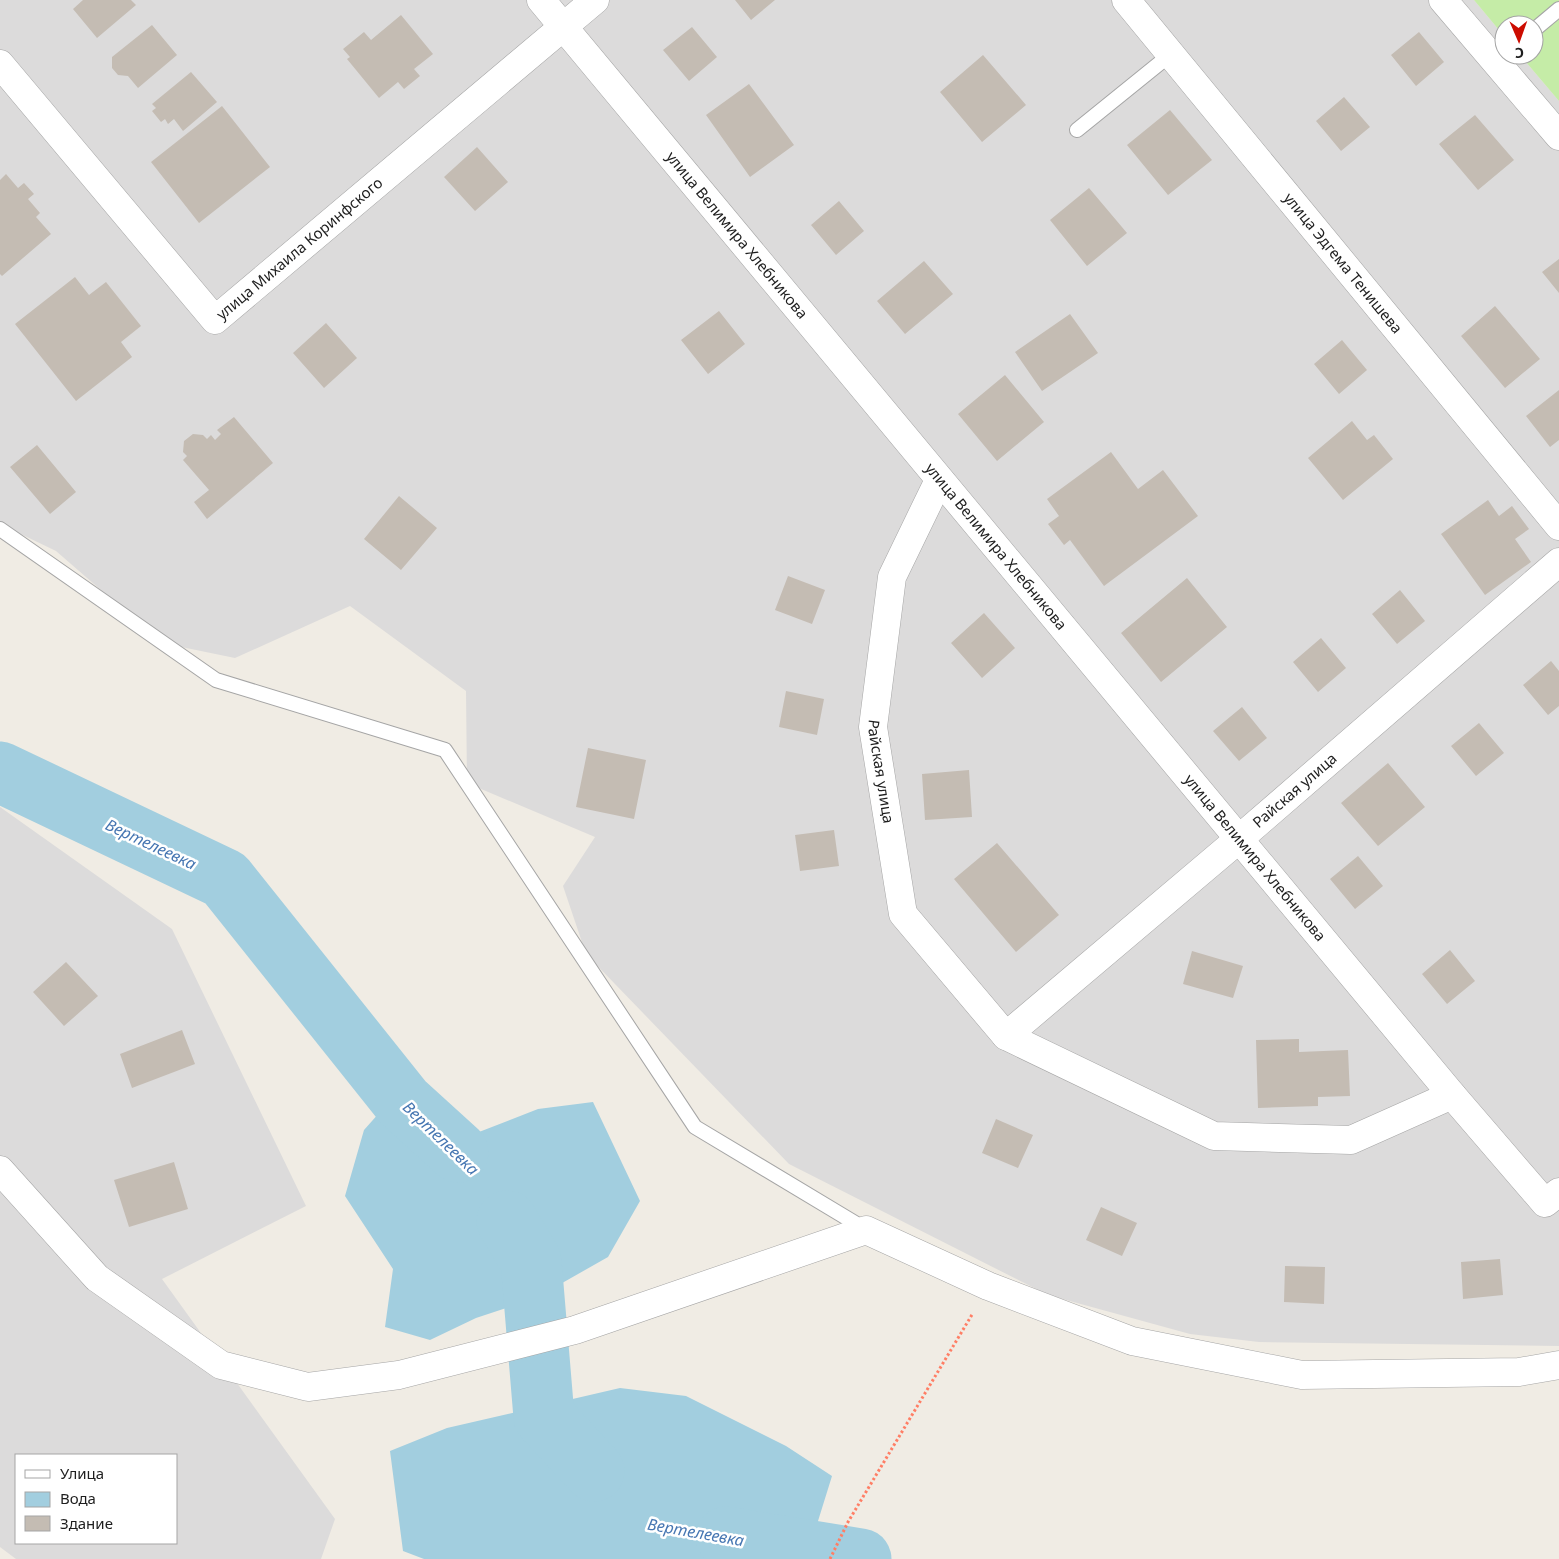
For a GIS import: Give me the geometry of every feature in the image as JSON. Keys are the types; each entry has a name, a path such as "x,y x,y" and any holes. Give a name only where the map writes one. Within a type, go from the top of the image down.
{"street":[{"name":"улица Велимира Хлебникова","path":"541,0 1452,1095 1545,1203 1559,1192"},
{"name":"улица Михаила Коринфского","path":"0,64 216,320 595,0"},
{"name":"улица Эдгема Тенишева","path":"1126,0 1559,526"},
{"path":"1443,0 1494,53"},
{"path":"1505,65 1559,136"},
{"name":"Райская улица","path":"939,480 892,577 873,727 903,914 1006,1036 1214,1136 1351,1140 1452,1095"},
{"name":"Райская улица","path":"1006,1036 1559,562"},
{"path":"0,1170 97,1278 221,1365 308,1388 399,1375 575,1330 866,1230 988,1286 1132,1340 1302,1375 1519,1372 1559,1365"}],"lane":[{"path":"1544,22 1559,9"},
{"path":"1077,130 1171,54"},
{"path":"0,529 216,680 445,750 694,1127 866,1230"}],"path":[{"path":"830,1559 848,1522 988,1286"}],"shaded area":[{"path":"0,0 1474,0 1494,24 1494,65 1528,65 1559,101 1559,1346 1259,1342 1190,1334 1048,1295 789,1164 586,954 563,886 595,837 467,783 466,691 350,606 235,658 162,643 56,551 0,524"},
{"path":"0,807 172,929 306,1206 162,1279 335,1519 321,1559 16,1559 0,1547"}],"green space":[{"path":"1474,0 1559,0 1559,101 1528,65 1544,65 1544,15 1494,15 1494,24"}],"water":[{"path":"396,1094 479,1132 538,1109 593,1102 640,1201 608,1257 534,1299 476,1318 430,1340 385,1327 393,1269 345,1196 364,1130"},
{"path":"620,1388 686,1396 786,1446 832,1476 809,1550 790,1559 424,1559 403,1551 390,1451 447,1428"}],"building":[{"path":"83,0 131,0 136,5 97,38 73,9"},
{"path":"735,0 775,0 751,20"},
{"path":"401,15 433,54 414,69 420,76 404,89 398,82 379,98 347,59 350,57 343,49 364,32 371,40"},
{"path":"152,25 177,55 138,88 128,76 118,75 112,68 112,57"},
{"path":"692,27 717,57 689,81 663,50"},
{"path":"1419,32 1444,62 1416,86 1391,55"},
{"path":"983,55 1026,105 982,142 940,92"},
{"path":"191,72 217,102 183,131 174,119 168,124 165,119 161,122 152,111 156,108 152,104"},
{"path":"749,84 794,145 750,177 706,115"},
{"path":"1344,97 1370,127 1341,151 1316,121"},
{"path":"222,106 270,167 199,223 151,162"},
{"path":"1170,110 1212,160 1168,195 1127,145"},
{"path":"1475,115 1514,160 1478,190 1439,144"},
{"path":"477,147 508,182 475,211 444,177"},
{"path":"6,174 18,188 24,183 34,194 28,199 40,213 36,217 51,234 2,276 0,274 0,180"},
{"path":"1089,188 1127,233 1087,266 1050,220"},
{"path":"839,201 864,231 836,255 811,225"},
{"path":"1559,259 1559,293 1542,272"},
{"path":"924,261 953,294 905,334 877,301"},
{"path":"75,277 89,295 106,282 141,326 121,342 132,357 76,401 15,324"},
{"path":"1495,306 1540,359 1505,388 1461,336"},
{"path":"719,311 745,344 708,374 681,340"},
{"path":"1070,314 1098,353 1042,391 1015,352"},
{"path":"326,323 357,358 324,388 293,353"},
{"path":"1342,340 1367,370 1339,394 1314,364"},
{"path":"1005,375 1044,422 997,461 958,414"},
{"path":"1559,390 1559,440 1550,447 1526,416"},
{"path":"234,417 273,463 207,519 194,502 209,490 183,460 187,456 183,452 184,441 193,434 203,435 207,439 211,435 215,440 221,434 217,430"},
{"path":"1352,421 1367,440 1374,435 1393,459 1343,500 1308,458"},
{"path":"37,445 76,492 50,514 10,467"},
{"path":"1111,452 1138,489 1163,470 1198,516 1104,586 1070,540 1064,545 1048,524 1059,516 1047,499"},
{"path":"399,496 437,528 401,570 364,539"},
{"path":"1488,500 1499,516 1512,506 1529,529 1515,539 1531,562 1485,595 1441,534"},
{"path":"788,576 825,590 812,624 775,610"},
{"path":"1187,578 1227,627 1161,682 1121,633"},
{"path":"1400,590 1425,621 1397,644 1372,614"},
{"path":"984,613 1015,648 982,678 951,643"},
{"path":"1321,638 1346,668 1318,692 1293,662"},
{"path":"1551,661 1559,671 1559,706 1548,715 1523,685"},
{"path":"786,691 824,699 817,735 779,727"},
{"path":"1242,707 1267,738 1239,761 1213,731"},
{"path":"1479,723 1504,753 1476,776 1451,746"},
{"path":"588,748 646,760 634,819 576,807"},
{"path":"1388,763 1425,807 1378,846 1341,803"},
{"path":"969,770 972,817 925,820 922,774"},
{"path":"834,830 839,866 800,871 795,835"},
{"path":"997,843 1059,915 1016,952 954,879"},
{"path":"1358,856 1383,886 1355,909 1330,879"},
{"path":"1450,950 1475,981 1447,1004 1422,974"},
{"path":"1192,951 1243,966 1233,998 1183,984"},
{"path":"66,962 98,996 64,1026 33,992"},
{"path":"182,1030 195,1064 132,1088 120,1054"},
{"path":"1299,1039 1299,1052 1348,1050 1350,1096 1318,1097 1318,1106 1258,1108 1256,1040"},
{"path":"996,1119 1033,1135 1018,1168 982,1153"},
{"path":"174,1162 188,1209 129,1227 114,1180"},
{"path":"1101,1207 1137,1223 1122,1256 1086,1240"},
{"path":"1500,1259 1503,1295 1463,1299 1461,1262"},
{"path":"1285,1266 1325,1267 1324,1304 1284,1302"}],"waterway":[{"name":"Вертелеевка","path":"0,772 225,879 403,1102 458,1152"},
{"name":"Вертелеевка","path":"507,1221 531,1261 544,1417 594,1471"},
{"name":"Вертелеевка","path":"726,1537 861,1559"}]}
